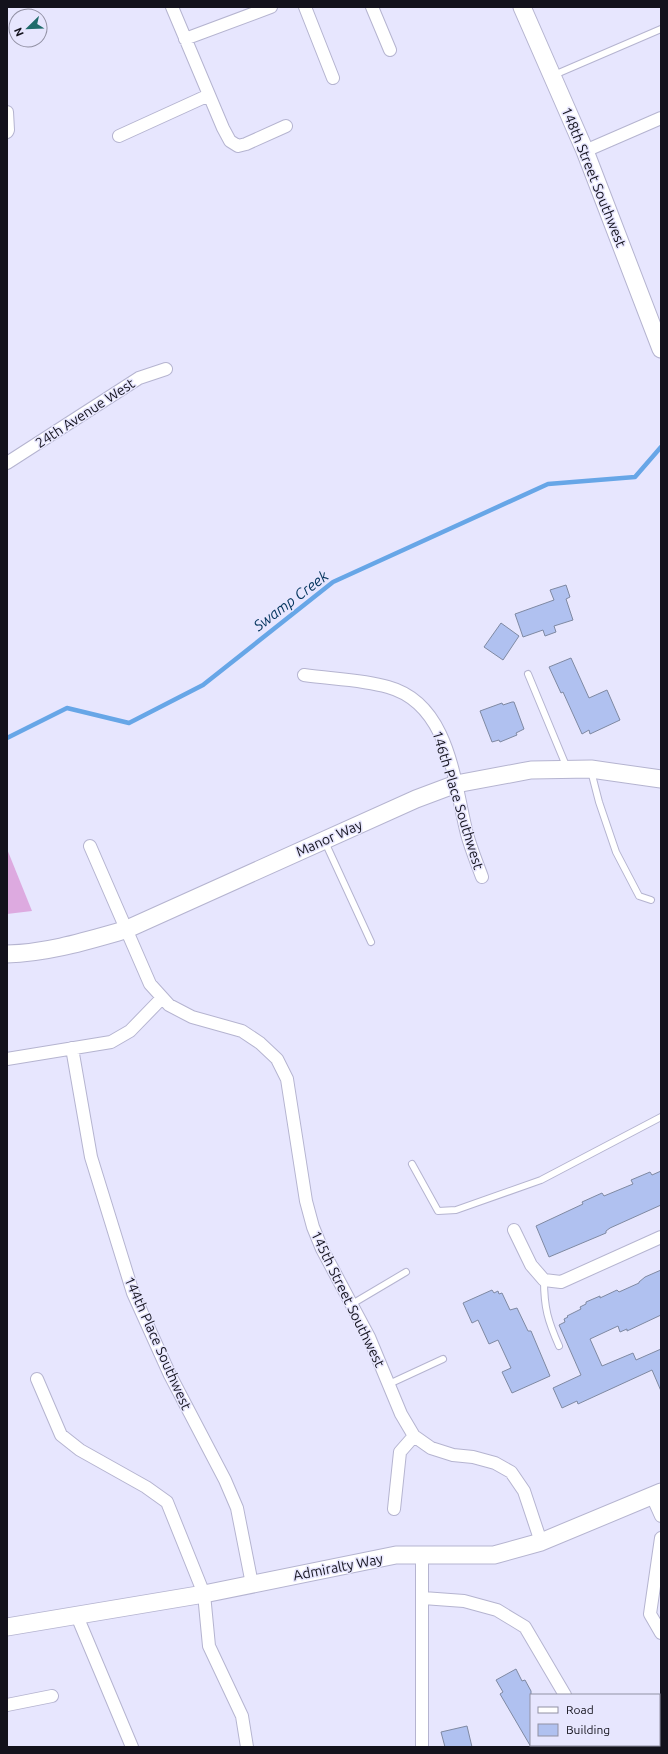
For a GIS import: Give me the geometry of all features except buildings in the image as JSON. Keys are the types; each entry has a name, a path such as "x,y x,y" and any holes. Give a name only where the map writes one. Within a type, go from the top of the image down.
{"street":[{"path":"172,7 230,141 238,146 246,144 286,126"},
{"path":"185,39 271,7"},
{"path":"305,7 333,78"},
{"path":"372,7 390,50"},
{"name":"148th Street Southwest","path":"522,7 585,151 661,349"},
{"path":"119,136 210,95"},
{"path":"7,112 7,132"},
{"path":"585,151 661,118"},
{"name":"24th Avenue West","path":"7,464 139,378 166,369"},
{"name":"146th Place Southwest","path":"304,675 389,687 410,697 427,713 437,727 456,784 468,836 482,877"},
{"name":"Manor Way","path":"7,954 30,953 71,945 125,930 416,799 456,784 531,770 568,769 591,769 661,779"},
{"path":"90,846 125,930"},
{"name":"145th Street Southwest","path":"125,930 150,984 169,1005 192,1017 242,1032 260,1043 276,1060 287,1079 306,1201 313,1227 322,1249 369,1337 401,1414 414,1436 431,1448 453,1455 473,1457 488,1461 511,1472 524,1491 541,1542"},
{"path":"7,1059 112,1042 130,1031 162,998"},
{"name":"144th Place Southwest","path":"72,1048 91,1157 133,1294 170,1375 225,1480 237,1508 252,1584"},
{"path":"514,1230 531,1265 544,1280 561,1282 661,1236"},
{"path":"37,1379 61,1435 80,1450 146,1487 166,1502 204,1594 209,1646 242,1716 247,1747"},
{"path":"394,1509 400,1452 414,1436"},
{"path":"657,1494 661,1516"},
{"name":"Admiralty Way","path":"7,1627 204,1594 396,1555 494,1555 541,1542 657,1494"},
{"path":"661,1538 650,1614 661,1633"},
{"path":"422,1555 422,1747"},
{"path":"423,1598 464,1601 497,1610 525,1627 564,1694"},
{"path":"76,1616 132,1747"},
{"path":"7,1705 52,1696"}],"lane":[{"path":"552,76 661,29"},
{"path":"528,674 568,769"},
{"path":"591,769 599,802 616,852 639,896 651,900"},
{"path":"324,840 371,942"},
{"path":"412,1164 438,1211 456,1210 541,1180 661,1118"},
{"path":"352,1304 406,1272"},
{"path":"544,1280 544,1301 548,1319 559,1346"},
{"path":"389,1384 443,1359"}],"shaded area":[{"path":"7,849 32,911 7,914"}],"waterway":[{"name":"Swamp Creek","path":"7,738 67,708 129,723 203,685 333,582 548,484 635,477 661,447"}]}
